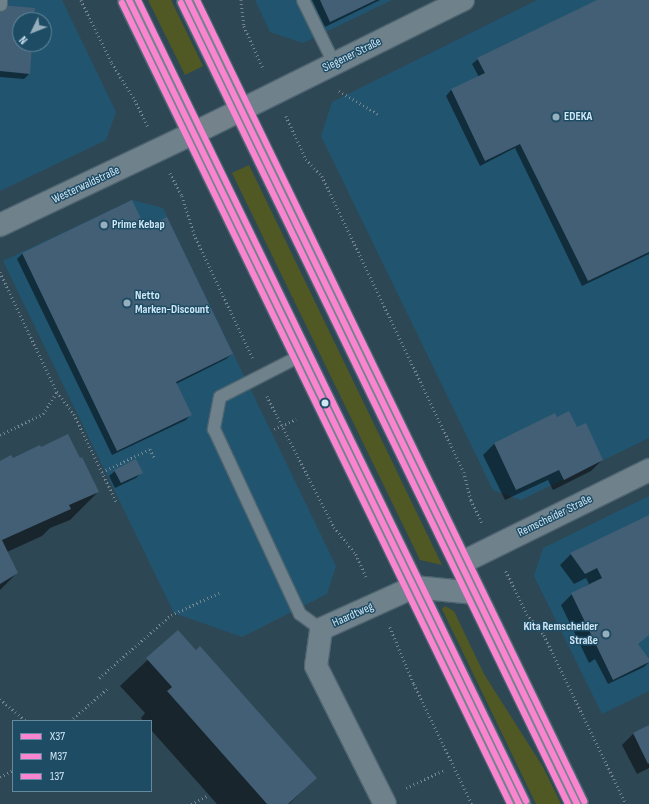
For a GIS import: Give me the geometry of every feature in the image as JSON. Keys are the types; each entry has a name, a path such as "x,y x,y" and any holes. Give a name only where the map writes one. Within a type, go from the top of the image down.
{"main road":[{"path":"129,0 519,804"},
{"path":"188,0 577,804"},
{"path":"194,134 241,110"}],"street":[{"name":"Siegener Straße","path":"241,110 463,0"},
{"name":"Westerwaldstraße","path":"0,225 194,134"},
{"name":"Remscheider Straße","path":"461,563 649,470"},
{"name":"Haardtweg","path":"384,802 316,666 321,629 414,587 475,593"}],"lane":[{"path":"303,0 334,63"},
{"path":"302,356 220,397 214,429 300,614 321,629"}],"path":[{"path":"81,0 112,63 135,100"},
{"path":"241,0 244,26 256,53"},
{"path":"339,91 378,114"},
{"path":"298,141 306,159 322,176 464,472 471,500"},
{"path":"0,272 57,392 74,414 117,503"},
{"path":"0,435 43,414 57,392"},
{"path":"274,429 296,419"},
{"path":"102,472 150,449 154,457"},
{"path":"512,584 527,614 544,635 626,804"},
{"path":"99,678 170,615 219,593"},
{"path":"398,642 414,684 472,804"},
{"path":"71,720 108,688"},
{"path":"0,699 25,720"},
{"path":"384,802 444,770"},
{"path":"0,777 12,771"},
{"path":"191,804 207,796"}],"shaded area":[{"path":"0,0 62,0 116,112 106,140 0,191"},
{"path":"255,0 392,0 303,43 270,32"},
{"path":"537,0 649,0 649,438 521,500 493,490 321,136 332,102"},
{"path":"132,200 163,208 336,566 327,594 242,637 174,613 3,261"},
{"name":"Kita Remscheider Straße","path":"649,496 649,691 602,714 534,576 543,548"}],"green space":[{"path":"148,0 171,0 203,66 185,75"},
{"path":"249,165 442,565 420,560 232,173"},
{"path":"445,606 454,611 484,674 543,767 561,804 536,804 442,609"}],"building":[{"path":"320,0 376,0 330,22"},
{"name":"EDEKA","path":"597,0 649,0 649,252 588,281 520,144 485,161 451,89 485,73 477,58"},
{"path":"0,5 35,8 35,12 12,12 12,52 31,52 30,74 0,71"},
{"name":"Netto Marken-Discount","path":"132,200 145,227 167,217 233,354 176,382 192,415 117,451 22,253"},
{"path":"569,411 577,427 586,423 603,460 564,480 559,470 516,490 494,443 555,413 557,417"},
{"path":"68,434 80,458 82,457 99,492 69,505 71,509 2,540 18,573 0,584 0,461 11,455 13,458 40,445 41,447"},
{"path":"136,459 143,473 121,483 114,470"},
{"path":"649,515 649,635 638,644 649,659 649,662 613,680 571,593 602,578 597,568 585,574 570,553"},
{"path":"178,630 196,650 200,646 317,778 288,804 267,804 167,691 172,687 146,658"},
{"path":"649,725 649,763 648,764 633,733"}],"transit line":[{"name":"X37","path":"129,0 519,804"},
{"name":"137","path":"138,0 526,801"},
{"name":"X37","path":"188,0 577,804"},
{"name":"137","path":"197,0 584,801"},
{"name":"M37","path":"122,3 510,804"},
{"name":"M37","path":"181,3 568,804"}],"place":[{"name":"EDEKA","path":"556,117"},
{"name":"Prime Kebap","path":"104,225"},
{"name":"Netto Marken-Discount","path":"127,303"},
{"name":"Kita Remscheider Straße","path":"606,634"}]}
